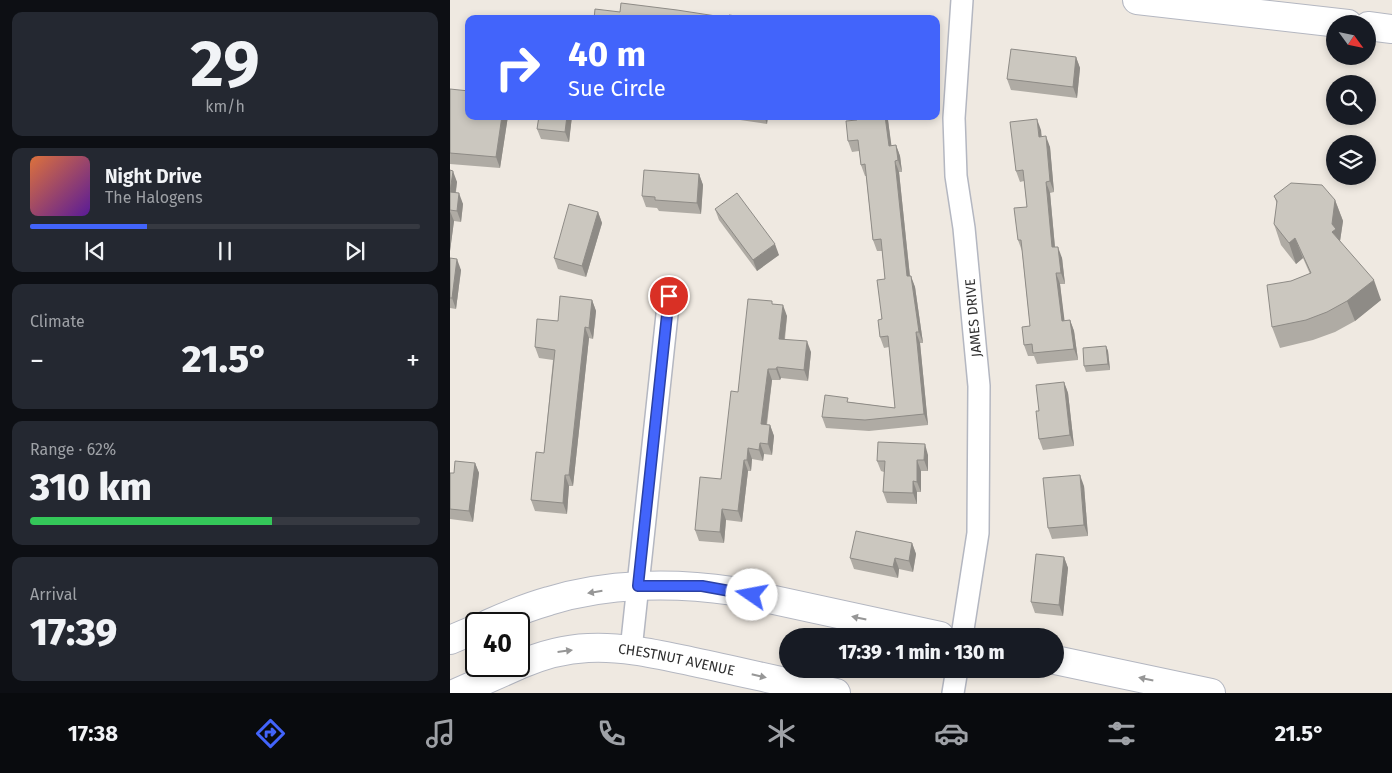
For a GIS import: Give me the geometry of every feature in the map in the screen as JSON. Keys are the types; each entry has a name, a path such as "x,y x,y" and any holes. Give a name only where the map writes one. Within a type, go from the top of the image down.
{"street":[{"name":"JAMES DRIVE","path":"962,0 954,118 956,176 964,228 979,396 978,533 963,628"},
{"path":"1138,0 1285,8 1326,18"},
{"path":"1376,27 1392,29"},
{"path":"631,650 669,296"},
{"path":"517,612 550,600 594,592 638,586 702,586 733,590 904,628"},
{"path":"450,633 465,629"},
{"path":"450,640 465,633"},
{"name":"CHESTNUT AVENUE","path":"530,661 556,652 587,648 631,650 717,667 800,689 836,693"},
{"path":"1064,662 1211,693"},
{"name":"CHESTNUT AVENUE","path":"456,693 493,677"},
{"path":"953,693 956,678"}],"building":[{"path":"621,3 710,15 594,15 595,9 620,12"},
{"path":"1011,49 1076,57 1073,87 1007,79"},
{"path":"450,89 465,91 465,120 501,120 496,157 450,153"},
{"path":"1037,119 1039,137 1046,136 1050,181 1046,182 1052,247 1058,247 1061,273 1056,273 1062,321 1070,320 1074,349 1033,353 1032,344 1024,345 1022,327 1030,326 1021,240 1018,240 1014,208 1027,207 1023,170 1016,171 1010,122"},
{"path":"538,120 566,120 565,132 537,129"},
{"path":"886,120 889,146 896,145 898,160 895,161 907,276 911,276 919,332 916,332 924,414 865,420 822,417 825,395 848,398 847,402 895,408 888,336 880,337 878,320 882,319 877,280 885,279 881,239 873,240 865,164 861,165 858,140 848,141 846,121"},
{"path":"450,170 453,171 450,192"},
{"path":"644,170 699,174 697,203 655,200 655,197 642,196"},
{"path":"1291,183 1322,185 1335,200 1332,224 1336,229 1332,232 1374,280 1347,301 1327,312 1306,320 1272,327 1267,285 1291,281 1311,273 1295,238 1289,243 1274,224 1277,201 1274,196"},
{"path":"450,192 459,193 457,211 450,210"},
{"path":"737,193 775,244 753,260 715,209"},
{"path":"569,204 598,212 582,266 554,258"},
{"path":"450,258 457,259 452,298 450,298"},
{"path":"560,296 592,300 589,328 585,327 569,475 565,475 563,503 531,500 536,452 544,453 555,350 535,347 537,319 558,321"},
{"path":"748,299 772,301 772,304 783,305 779,339 807,341 804,370 777,367 776,369 768,369 761,424 770,425 768,444 760,443 759,450 748,448 747,460 744,460 738,511 722,509 720,532 695,530 700,477 721,479 731,391 738,392"},
{"path":"1106,346 1108,364 1084,366 1083,348"},
{"path":"1064,382 1070,435 1039,439 1036,411 1039,411 1036,385"},
{"path":"878,442 925,444 924,460 917,460 917,482 913,481 913,493 883,492 885,461 877,461"},
{"path":"455,461 475,463 469,511 450,509 450,473 454,473"},
{"path":"1080,475 1084,525 1048,528 1043,478"},
{"path":"856,531 912,543 909,561 895,558 893,567 850,558"},
{"path":"1036,554 1064,557 1059,605 1031,602"}],"route":[{"path":"669,296 638,586 702,586 733,590 752,595"}]}
